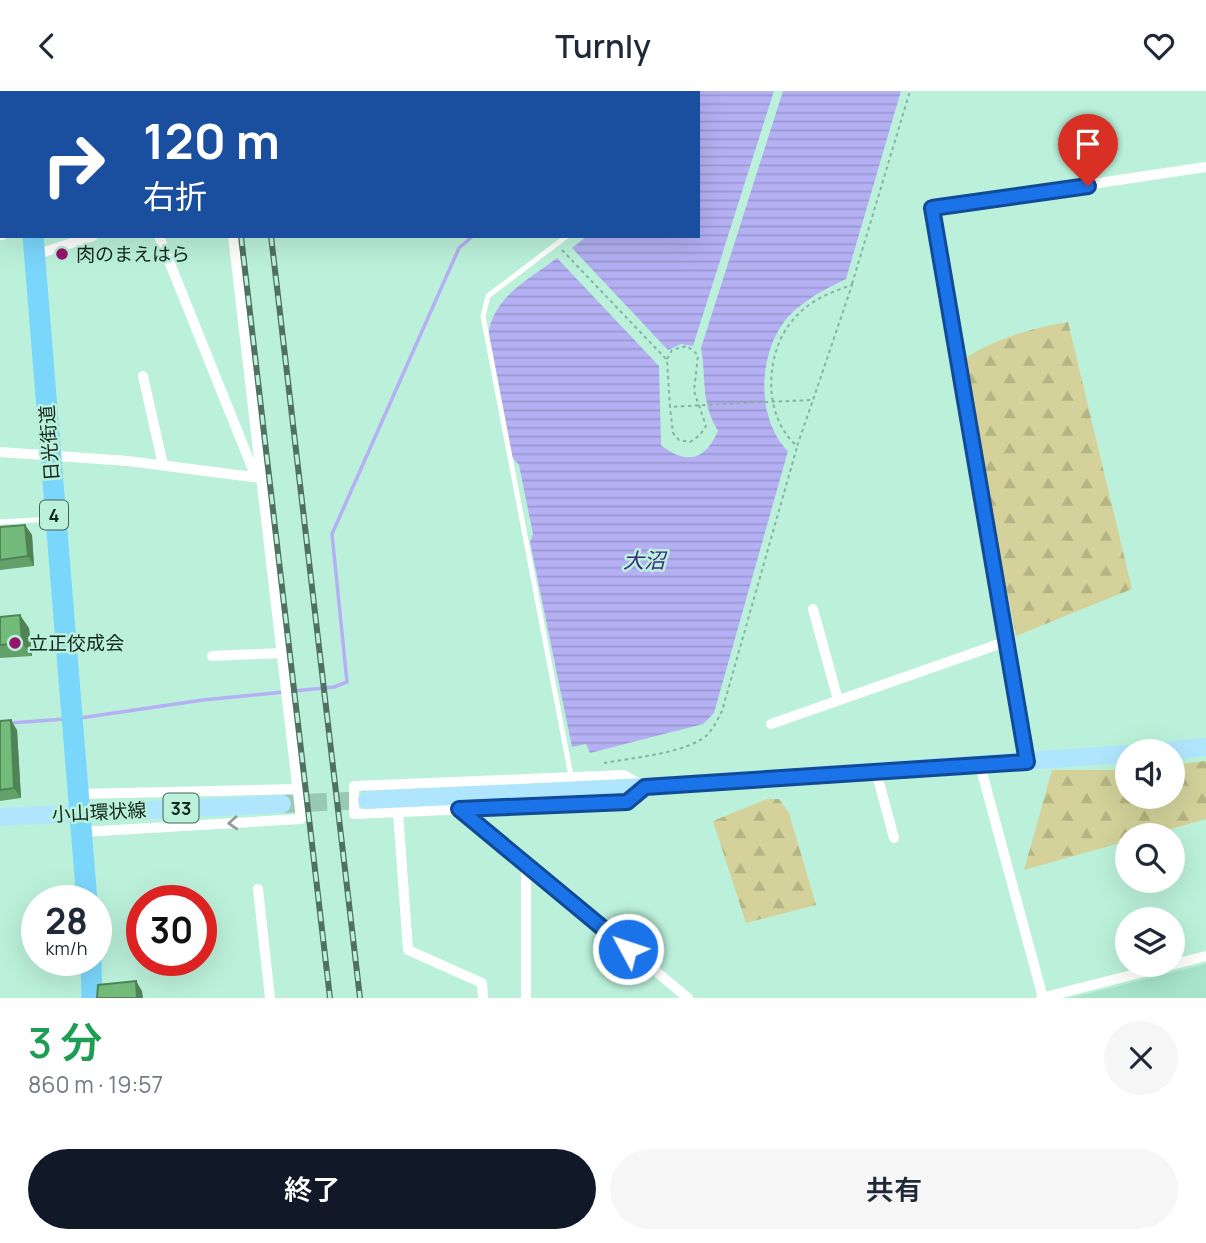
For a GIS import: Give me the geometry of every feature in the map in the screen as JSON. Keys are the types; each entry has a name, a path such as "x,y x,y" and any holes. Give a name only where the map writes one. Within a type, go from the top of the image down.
{"highway":[{"name":"日光街道","path":"34,246 85,885"},
{"path":"91,976 92,998"}],"main road":[{"path":"1185,749 1206,747"},
{"path":"367,800 645,787 1115,755"},
{"name":"小山環状線","path":"0,817 282,804"}],"street":[{"path":"1027,762 932,208 1206,167"},
{"path":"34,246 81,238"},
{"path":"160,238 253,470 261,478"},
{"path":"80,813 301,819 233,238"},
{"path":"144,376 163,465"},
{"path":"0,452 163,465 261,478"},
{"path":"813,609 838,700"},
{"path":"771,724 1005,642"},
{"path":"212,656 281,653"},
{"path":"980,765 1042,998 1206,956"},
{"path":"876,771 894,838"},
{"path":"624,775 645,787 627,802 354,814 354,786 571,776 624,775"},
{"path":"458,782 459,809 688,998"},
{"path":"80,813 298,789"},
{"path":"398,813 408,950 482,983 483,998"},
{"path":"526,865 526,998"},
{"path":"258,889 270,998"}],"lane":[{"path":"564,238 488,296 483,316 571,776"},
{"path":"0,522 54,519"}],"path":[{"path":"595,765 673,750 706,736 722,711 797,446 852,285 911,91"},
{"path":"556,244 667,360 673,433 679,440 690,442 700,435 706,426 694,391 698,355 687,346 680,347 667,360"},
{"path":"797,446 777,422 771,380 775,353 791,322 822,297 852,285"},
{"path":"670,407 813,400"}],"shaded area":[{"path":"1206,964 1206,998 1070,998 1154,977 1185,977 1185,969"}],"green space":[{"path":"1068,322 1132,589 1016,636 967,391 967,357 990,344 1015,335"},
{"path":"1206,761 1206,819 1185,825 1115,823 1115,844 1024,870 1052,770 1115,770 1115,809 1185,809 1185,764"},
{"path":"767,799 779,799 789,813 816,905 746,923 713,821"}],"water":[{"path":"700,91 774,91 693,346 681,344 668,350 572,248 584,238 700,238"},
{"name":"大沼","path":"783,91 901,91 846,279 801,305 778,331 771,348 764,384 766,403 777,437 788,451 714,713 703,724 590,753 586,744 572,747 530,542 533,534 519,465 512,457 488,337 491,323 496,311 513,291 557,258 659,366 661,445 687,457 701,454 718,431 706,400 701,348"}],"building":[{"path":"25,525 28,556 0,560 0,527"},
{"path":"20,615 22,643 0,645 0,617"},
{"path":"11,720 14,788 0,790 0,721"},
{"path":"136,981 137,998 97,998 98,985"}],"waterway":[{"path":"80,718 203,700 334,687 347,682 332,534 459,248 471,238"},
{"path":"10,723 65,719"}],"tunnel":[{"path":"282,804 367,800"}],"railway":[{"path":"241,238 330,998"},
{"path":"271,238 360,998"}],"place":[{"name":"肉のまえはら","path":"62,254"},
{"name":"立正佼成会","path":"15,643"}],"route":[{"path":"628,949 459,809 627,802 645,787 1027,762 932,208 1088,186"}]}
